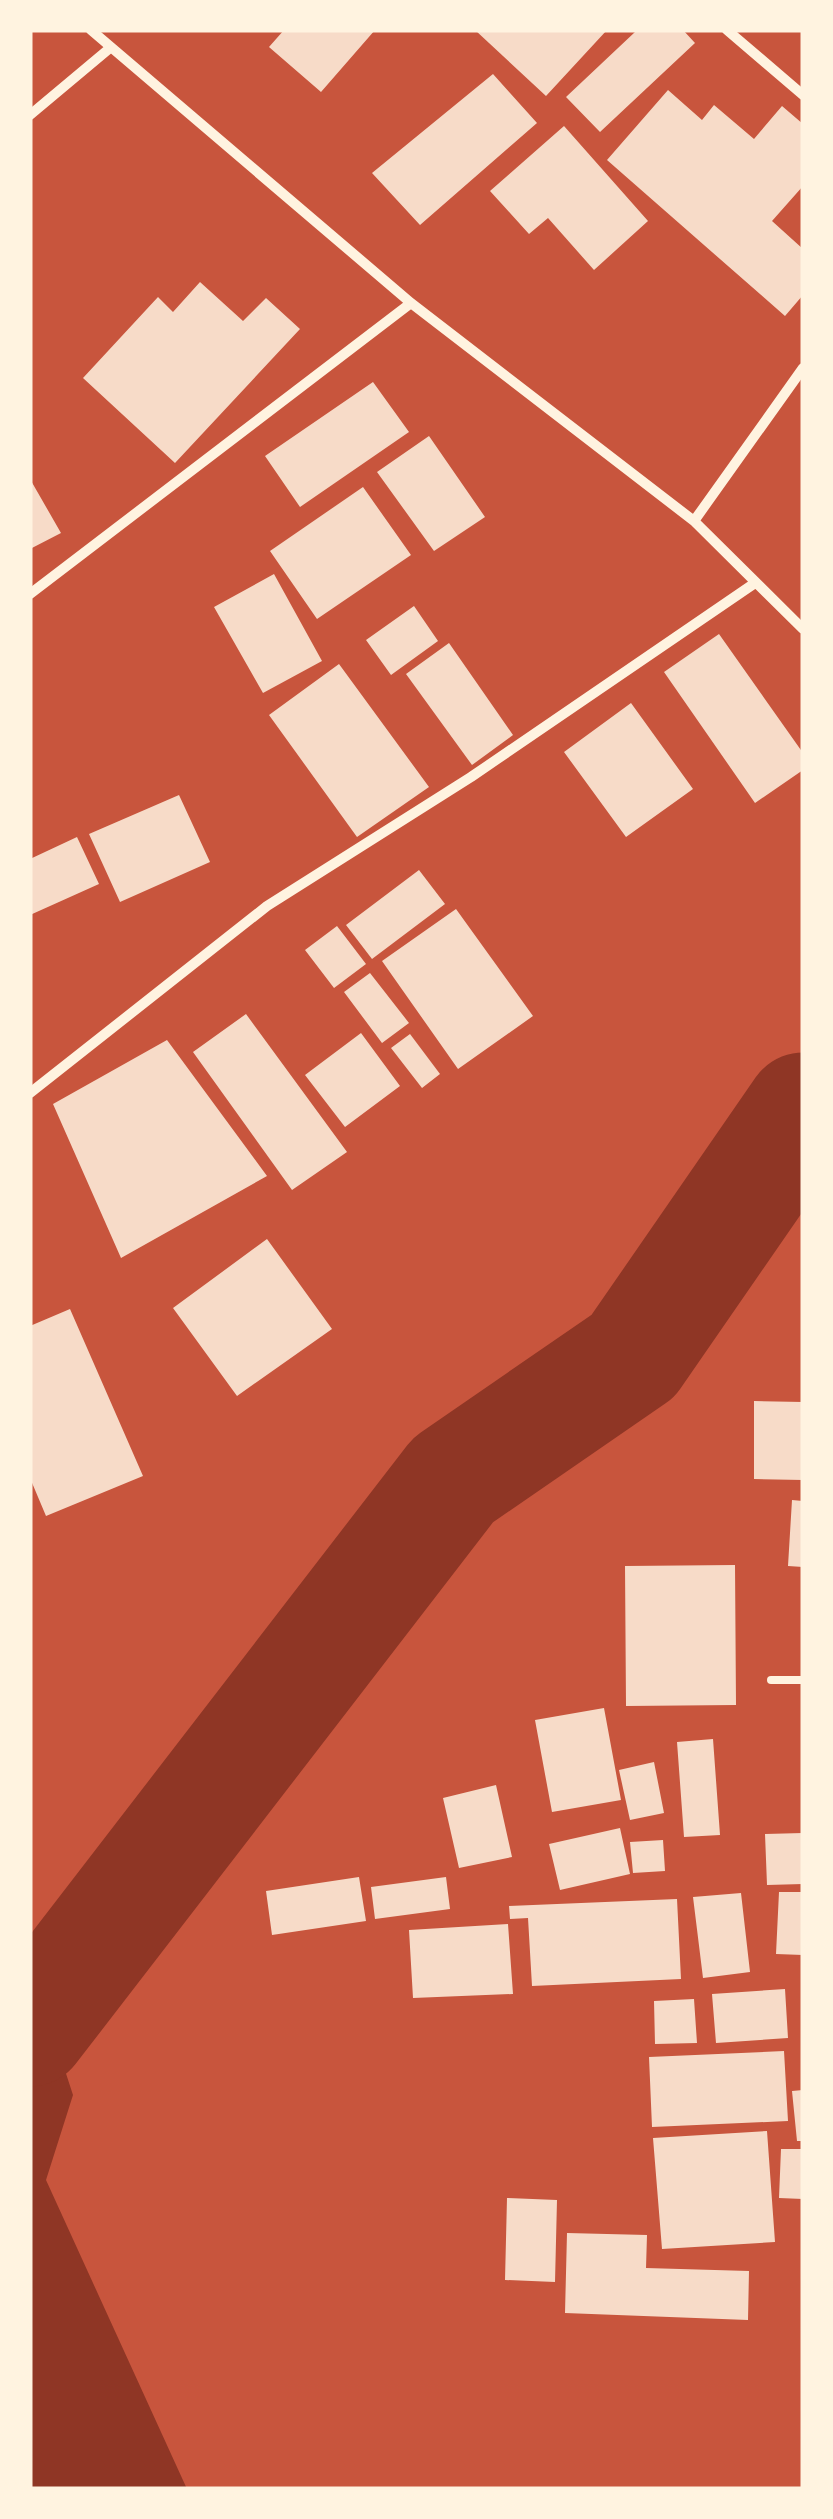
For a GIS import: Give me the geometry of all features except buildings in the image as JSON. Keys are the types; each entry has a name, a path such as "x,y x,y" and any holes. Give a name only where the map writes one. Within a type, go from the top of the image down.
{"street":[{"path":"91,30 410,303 694,521 803,629"},
{"path":"726,30 803,95"},
{"path":"30,116 110,48"},
{"path":"30,594 410,303"},
{"path":"694,521 803,368"},
{"path":"30,1093 267,906 471,777 755,583"}],"lane":[{"path":"771,1680 803,1680"}],"shaded area":[{"path":"30,1990 45,2009 73,2095 46,2180 187,2489 30,2489"}],"waterway":[{"path":"30,2029 453,1480 633,1356 803,1110"}]}
